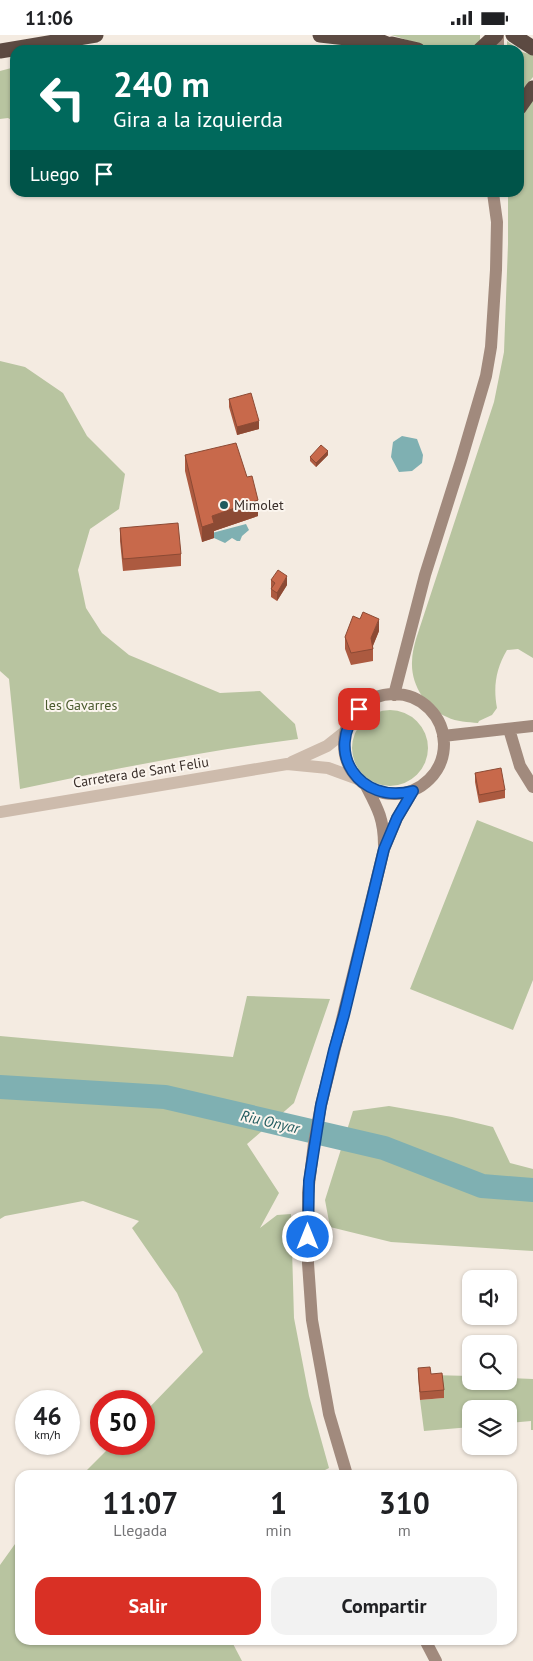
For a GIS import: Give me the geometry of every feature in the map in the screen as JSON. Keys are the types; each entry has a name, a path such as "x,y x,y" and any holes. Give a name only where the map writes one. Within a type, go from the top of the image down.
{"highway":[{"path":"36,45 96,35"},
{"path":"320,35 396,45"},
{"path":"513,35 533,48"},
{"path":"382,42 390,45"},
{"path":"524,101 533,88"}],"main road":[{"path":"394,695 425,575 486,376 495,311 497,222 494,197"},
{"path":"497,222 501,197"},
{"path":"361,781 372,789 388,794 413,791 427,782 437,769 443,753 443,736 438,721 429,709 410,697 394,695 379,697 365,704 353,716 346,731 346,757 353,772 361,781 380,813 384,830 384,849"},
{"path":"443,736 533,726"},
{"path":"509,729 520,766 533,787"},
{"path":"346,1470 329,1414 315,1339 308,1275 308,1193 314,1143 334,1050 384,849 397,818 413,791"},
{"path":"428,1645 436,1661"}],"street":[{"name":"Carretera de Sant Feliu","path":"0,812 287,764 327,746 346,731"},
{"name":"Carretera de Sant Feliu","path":"287,764 328,768 361,781"}],"green space":[{"path":"391,35 480,35 480,42 476,45 422,45"},
{"path":"524,53 533,55 533,77 524,88"},
{"path":"10,68 10,119 0,119 0,71"},
{"path":"533,100 533,658 518,649 507,650 496,678 497,708 492,715 478,723 466,722 455,720 439,713 426,702 414,679 412,656 494,402 504,352 508,197 524,197 524,112"},
{"name":"les Gavarres","path":"0,361 25,367 63,393 87,436 125,474 119,509 90,529 78,570 86,608 102,633 129,655 220,693 260,691 295,724 298,739 159,761 20,789 9,679 0,671"},
{"path":"390,710 404,713 417,721 425,734 428,748 425,762 417,775 404,783 390,786 376,783 363,775 355,762 352,748 355,734 363,721 376,713"},
{"path":"477,820 533,842 533,980 513,1030 410,989"},
{"path":"247,996 330,999 294,1103 247,1144 279,1193 260,1228 277,1215 291,1214 294,1318 309,1396 329,1468 325,1470 87,1470 102,1455 155,1455 155,1402 203,1352 177,1293 132,1228 139,1221 83,1201 5,1216 0,1219 0,1036 233,1057"},
{"path":"389,1106 452,1117 493,1127 510,1163 533,1169 533,1251 391,1242 330,1227 325,1200 353,1111"},
{"path":"430,1375 462,1376 462,1390 517,1390 517,1378 533,1379 533,1430 531,1430 531,1421 517,1422 517,1400 462,1400 462,1428 424,1431 420,1400 444,1398"},
{"path":"15,1544 15,1645 234,1645 242,1661 0,1661 0,1565"}],"water":[{"path":"402,436 417,439 423,455 422,463 412,471 399,472 391,457 393,442"},
{"path":"246,524 249,530 242,536 240,541 232,538 225,543 214,538 212,533"}],"building":[{"path":"251,393 259,421 237,427 229,399"},
{"name":"Mimolet","path":"236,443 247,477 252,476 258,500 212,516 214,523 202,527 185,455"},
{"path":"321,445 328,451 316,463 310,457"},
{"path":"178,523 181,554 123,559 120,528"},
{"path":"278,570 287,576 277,593 271,589 275,583 271,580"},
{"path":"363,612 379,619 371,638 373,649 351,653 345,637 353,616 360,619"},
{"path":"501,768 505,790 479,795 475,773"},
{"path":"430,1367 431,1374 442,1373 444,1390 420,1392 418,1368"}],"waterway":[{"name":"Riu Onyar","path":"0,1087 165,1097 384,1148 482,1186 533,1190"}],"place":[{"name":"Mimolet","path":"224,505"}],"route":[{"path":"308,1237 307,1202 309,1181 321,1105 384,849 397,818 413,791 396,794 380,792 358,779 353,772 346,757 345,740 349,723 359,709"}]}
